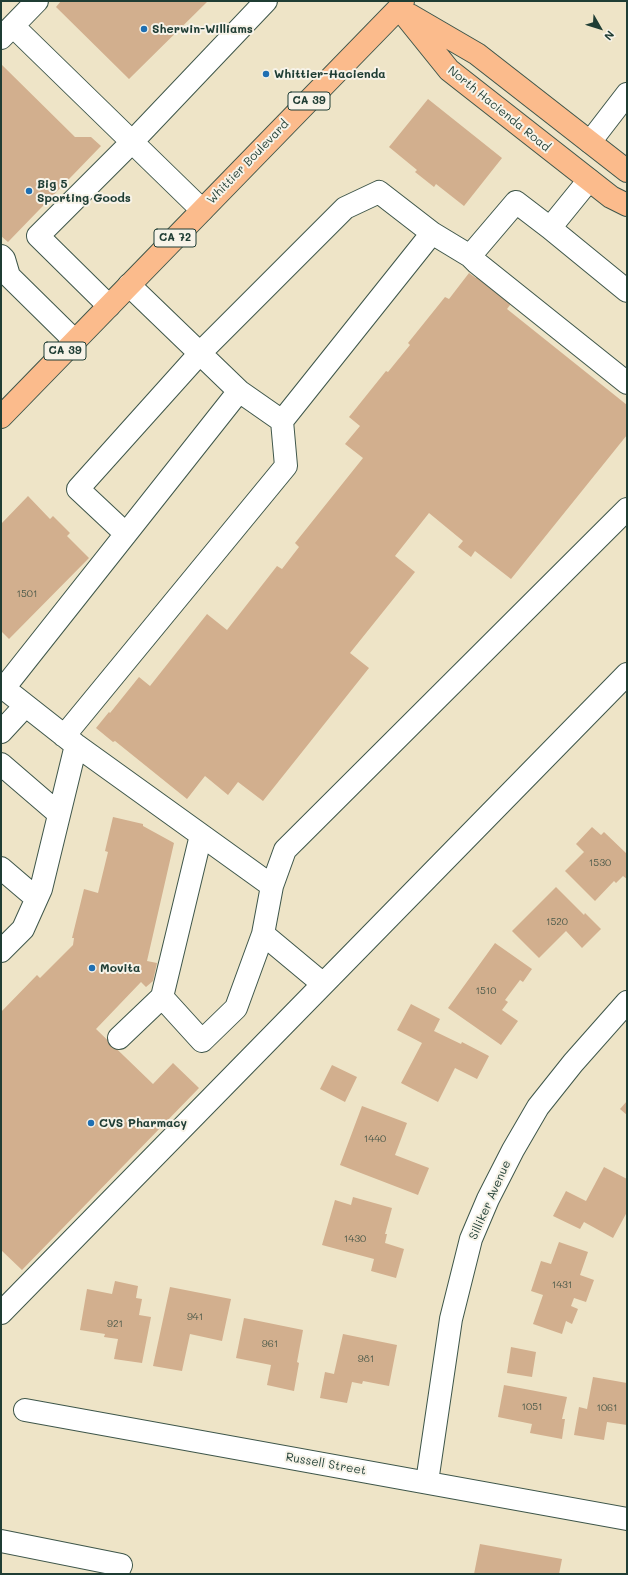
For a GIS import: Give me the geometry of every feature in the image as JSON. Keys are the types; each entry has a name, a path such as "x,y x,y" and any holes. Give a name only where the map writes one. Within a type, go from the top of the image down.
{"main road":[{"path":"402,3 477,54 627,171"},
{"name":"North Hacienda Road","path":"402,3 449,70 611,197 627,205"},
{"name":"Whittier Boulevard","path":"149,266 402,3"},
{"name":"CA 39","path":"1,417 149,266"}],"street":[{"path":"37,1 7,32 132,142 202,210"},
{"path":"109,306 38,236 132,142 266,1"},
{"path":"590,142 627,94"},
{"path":"550,228 589,180"},
{"path":"126,534 78,490 201,352 345,208 379,192 432,233 470,256 627,383"},
{"path":"470,256 516,202 627,291"},
{"path":"1,951 23,929 41,890 59,814 70,740 286,466 282,421 432,233"},
{"path":"1,256 4,259 5,280 75,341"},
{"path":"129,285 201,352 239,391 282,421"},
{"path":"239,391 2,687 70,740 272,886"},
{"path":"162,997 202,1041 236,1008 263,934 272,886 285,850 627,509"},
{"path":"6,1302 627,674"},
{"path":"1,732 25,706"},
{"path":"1,764 59,814"},
{"path":"119,1038 162,997 201,835"},
{"path":"1,868 36,898"},
{"path":"263,934 322,984"},
{"name":"Silliker Avenue","path":"427,1482 451,1319 471,1239 512,1150 538,1107 573,1063 627,1002"},
{"name":"Russell Street","path":"25,1410 627,1519"},
{"path":"1,1541 121,1565 117,1574"}],"building":[{"path":"61,1 208,1 129,79 56,7"},
{"name":"Big 5 Sporting Goods","path":"1,64 75,137 91,137 101,146 8,242 1,236"},
{"path":"428,99 502,158 464,206 436,184 434,187 415,172 417,170 389,147"},
{"path":"469,273 476,278 479,274 513,301 507,309 627,405 627,435 511,579 475,551 471,557 458,547 463,541 429,513 395,556 415,572 350,653 369,668 263,801 238,782 228,795 205,776 187,799 115,741 113,742 96,728 139,677 150,686 207,614 227,630 277,566 282,569 299,547 295,543 363,458 345,444 360,426 349,417 386,371 388,372 410,345 408,343 445,297 449,299"},
{"path":"28,496 50,519 53,516 70,533 67,536 89,558 9,639 1,631 1,524"},
{"path":"113,817 143,824 143,826 174,843 147,961 157,963 153,981 146,987 141,982 96,1029 153,1084 173,1063 199,1088 22,1270 1,1250 1,1012 37,975 40,978 73,945 74,938 72,938 84,889 98,893 108,852 105,851"},
{"path":"592,827 601,835 604,832 627,854 627,879 623,876 616,883 614,881 595,901 565,871 584,852 576,844"},
{"path":"556,887 584,915 585,913 601,929 582,948 566,931 539,958 512,931"},
{"path":"495,943 532,969 523,982 520,980 505,1000 508,1002 502,1010 518,1021 501,1045 448,1008"},
{"path":"411,1004 440,1019 434,1031 461,1044 462,1042 489,1056 477,1079 455,1068 438,1102 401,1083 422,1043 397,1030"},
{"path":"332,1065 357,1077 345,1102 320,1089"},
{"path":"627,1101 627,1115 620,1109"},
{"path":"362,1106 407,1123 395,1155 429,1168 418,1195 340,1165"},
{"path":"604,1167 627,1179 627,1212 613,1238 584,1222 580,1229 553,1216 566,1191 586,1201"},
{"path":"353,1197 392,1208 385,1234 387,1234 385,1243 404,1249 396,1278 371,1271 374,1259 322,1245 335,1200 351,1205"},
{"path":"559,1242 588,1252 580,1275 594,1280 586,1302 574,1298 571,1306 578,1309 572,1324 566,1321 562,1334 533,1324 543,1295 531,1291 541,1261 551,1264"},
{"path":"115,1281 138,1286 136,1298 142,1299 139,1315 151,1317 142,1363 114,1359 118,1339 104,1337 105,1334 80,1330 87,1289 112,1294"},
{"path":"170,1287 231,1299 222,1341 190,1334 182,1371 153,1366"},
{"path":"244,1318 303,1330 297,1362 299,1363 294,1391 267,1385 271,1365 236,1358"},
{"path":"343,1334 397,1345 389,1386 363,1381 362,1384 352,1382 347,1403 320,1398 325,1372 334,1374"},
{"path":"511,1347 536,1352 532,1377 507,1373"},
{"path":"593,1377 627,1383 627,1425 607,1422 604,1440 574,1435 579,1407 587,1409"},
{"path":"504,1385 567,1397 562,1419 565,1419 562,1439 530,1433 532,1424 498,1417"},
{"path":"480,1544 562,1559 559,1574 474,1574"}],"place":[{"name":"Sherwin-Williams","path":"144,29"},
{"name":"Whittier-Hacienda","path":"266,74"},
{"name":"Big 5 Sporting Goods","path":"29,191"},
{"name":"Movita","path":"92,968"},
{"name":"CVS Pharmacy","path":"91,1123"}]}
